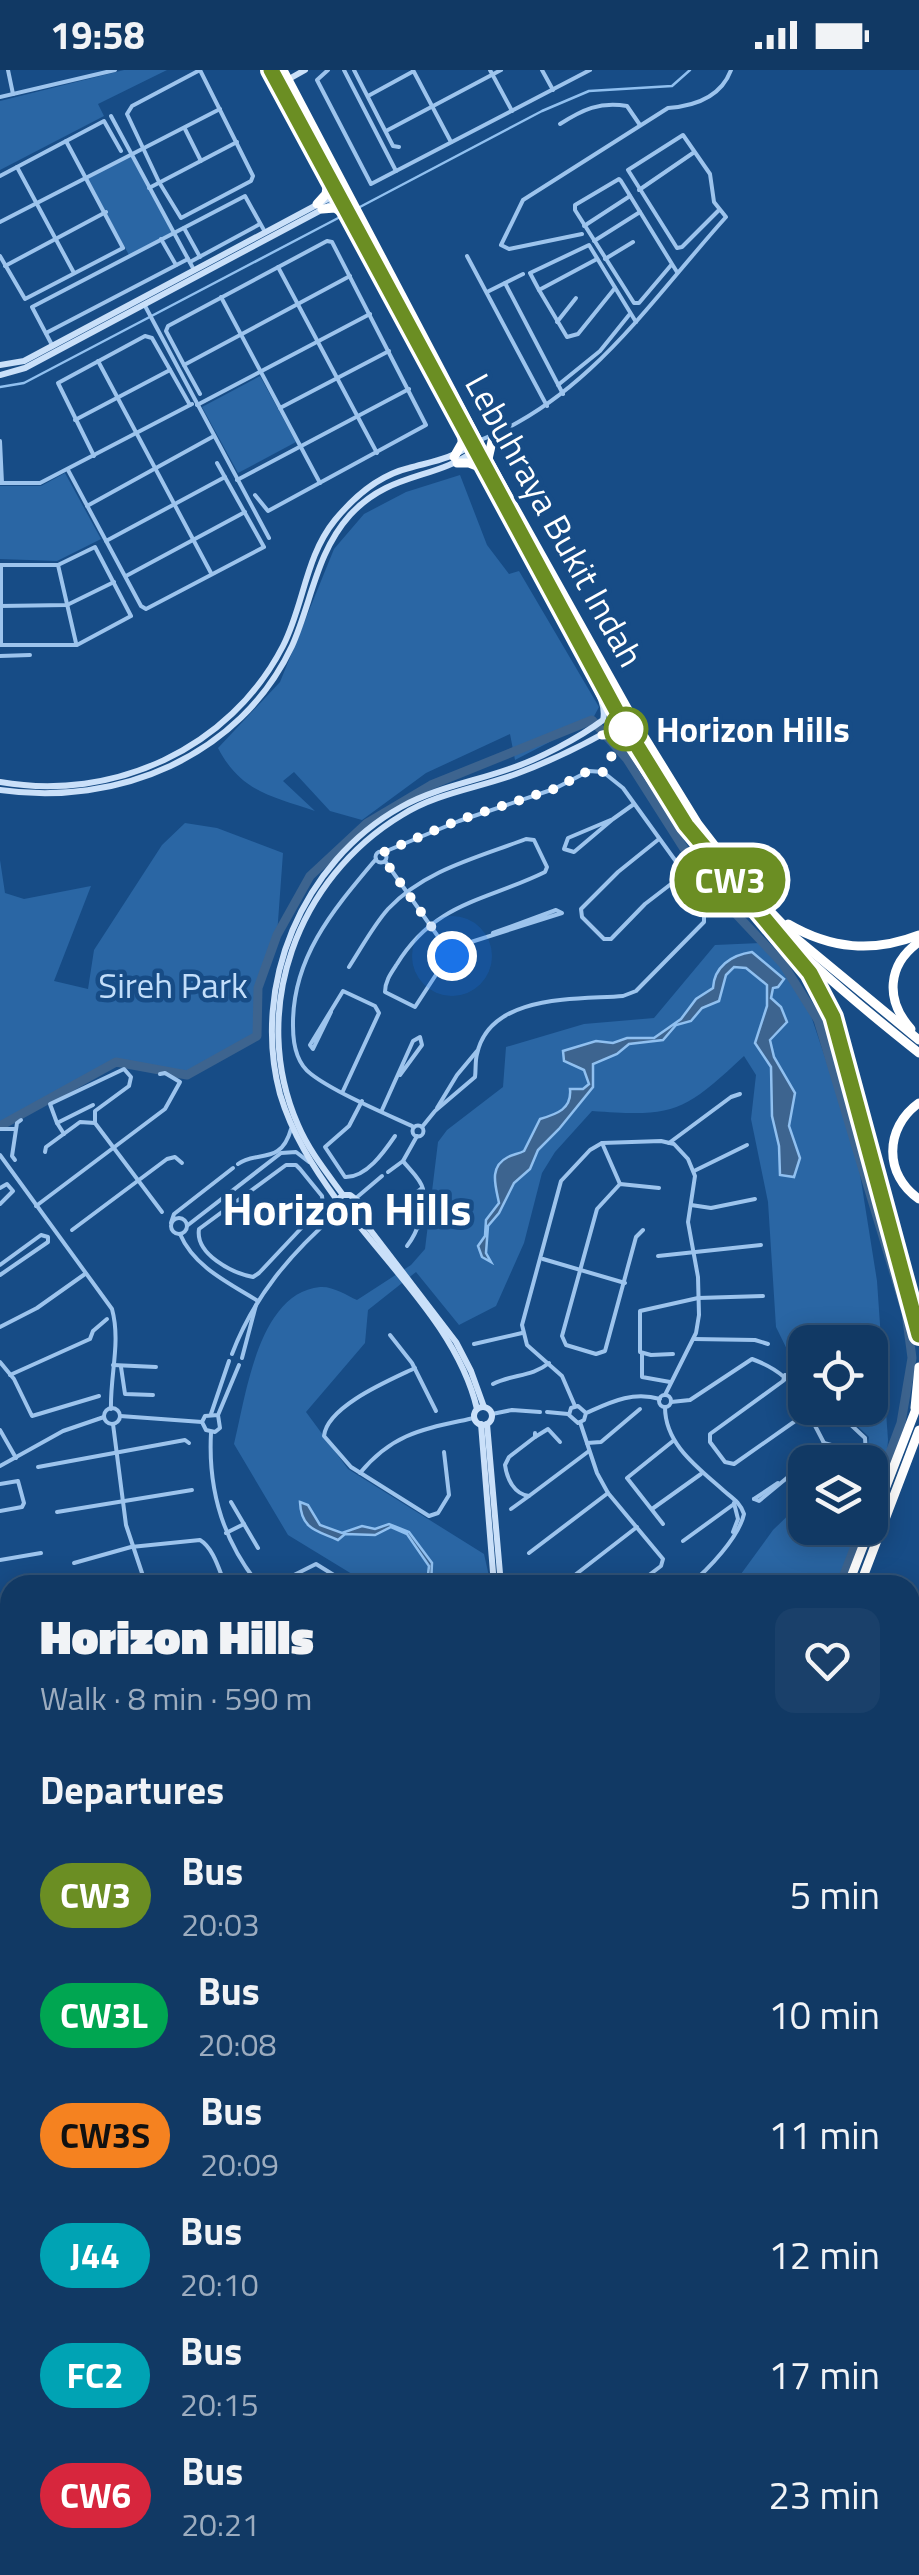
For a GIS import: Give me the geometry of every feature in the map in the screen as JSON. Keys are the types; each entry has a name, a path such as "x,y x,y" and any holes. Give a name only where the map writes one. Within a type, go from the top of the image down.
{"highway":[{"path":"288,75 326,171 354,218"},
{"path":"288,75 344,200"},
{"path":"320,207 328,190 326,171"},
{"path":"320,207 344,200"},
{"name":"Lebuhraya Bukit Indah","path":"354,218 462,426 481,442"},
{"name":"Lebuhraya Bukit Indah","path":"354,218 481,442 486,465 577,638 714,847 766,907 833,971 919,1039"},
{"path":"462,426 456,460 486,465 481,442"},
{"name":"Lebuhraya Bukit Indah","path":"486,465 670,802 716,864 769,923 919,1053"},
{"path":"602,735 615,734 625,741 647,778 670,802"},
{"path":"766,907 804,932 840,946 878,947 919,938"},
{"path":"769,923 810,973 830,1008 919,1334"},
{"path":"919,938 898,964 892,988 896,1011 919,1039"},
{"path":"919,1103 898,1127 892,1154 900,1180 919,1199"},
{"path":"852,1575 917,1406 919,1367"},
{"path":"864,1575 919,1430"}],"street":[{"path":"8,70 14,94"},
{"path":"0,97 115,70"},
{"path":"200,70 252,178 185,218 178,216 158,182 128,119 128,111 200,70"},
{"path":"328,70 317,78 371,184 590,70"},
{"path":"344,70 396,171"},
{"path":"354,70 394,146 400,147"},
{"path":"368,96 415,70 452,142"},
{"path":"386,131 500,70"},
{"path":"542,70 553,90"},
{"path":"582,234 510,250 501,245 523,200 668,108 693,106 705,100 720,89 732,70"},
{"path":"491,72 512,111"},
{"path":"560,124 584,108 620,104 627,106 640,125"},
{"path":"0,222 220,109"},
{"path":"111,116 192,267"},
{"path":"0,176 106,122 121,151"},
{"path":"184,128 201,161"},
{"path":"0,790 66,794 94,791 142,778 200,751 229,729 279,670 304,615 319,563 352,513 396,481 456,460 563,394 600,363 726,218 720,210 714,202 710,174 680,135 629,169 628,174 678,249 720,210"},
{"path":"0,256 26,299 123,248 66,141"},
{"path":"149,188 237,142"},
{"path":"639,190 694,152"},
{"path":"16,167 75,274"},
{"path":"672,264 635,304 574,210 577,203 617,179 630,196 677,272"},
{"path":"52,345 32,307 245,196 262,228"},
{"path":"584,226 630,196"},
{"path":"192,267 200,257 320,207"},
{"path":"46,333 176,265 192,267 320,207"},
{"path":"5,266 106,212"},
{"path":"594,241 640,212"},
{"path":"184,228 200,257"},
{"path":"0,375 25,368 262,228"},
{"path":"161,239 176,265"},
{"path":"200,394 166,328 332,242 426,425 266,512 256,495"},
{"path":"605,258 634,242"},
{"path":"615,288 574,337 565,335 530,274 587,245 597,259 615,288 630,314 636,322"},
{"path":"467,256 547,406"},
{"path":"538,290 597,259"},
{"path":"278,267 377,454"},
{"path":"488,292 523,274"},
{"path":"184,366 350,276"},
{"path":"505,283 563,394"},
{"path":"221,297 320,484"},
{"path":"558,322 576,298"},
{"path":"142,302 194,404"},
{"path":"0,365 24,360 142,302"},
{"path":"0,441 1,483 40,484 370,314"},
{"path":"558,385 600,351 630,314"},
{"path":"94,456 58,383 149,335 214,436 269,538"},
{"path":"280,408 389,351"},
{"path":"98,361 212,575"},
{"path":"74,420 170,370"},
{"path":"238,480 409,389"},
{"path":"87,506 214,436"},
{"path":"0,782 65,786 118,778 168,760 211,734 270,668 297,612 312,560 336,518 367,489 394,473 456,460"},
{"path":"68,470 146,610 264,547 217,463"},
{"path":"106,541 225,477"},
{"path":"125,576 245,512"},
{"path":"94,547 131,616 77,645 0,645 0,564 58,565 94,547"},
{"path":"58,565 77,645"},
{"path":"0,606 68,604 114,582"},
{"path":"309,1162 292,1127 276,1074 271,1029 284,952 298,914 321,877 355,840 399,808 440,789 512,768 603,720 605,709 578,655 577,638"},
{"path":"0,656 30,655"},
{"path":"232,1354 258,1300 303,1244 337,1213 340,1198 298,1125 280,1062 278,1006 290,954 304,917 326,882 358,846 402,814 442,796 517,774 628,720"},
{"path":"388,1172 404,1160 417,1136 423,1134 422,1127 494,1026 526,1006 554,999 623,996 636,991 704,922 702,900 634,804 613,778 603,772 588,771 554,789 378,852 309,947 293,996 293,1039 298,1058 312,1075 414,1127 422,1127"},
{"path":"612,819 568,838 564,849 574,852 634,804"},
{"path":"350,967 374,927 407,892 438,873 530,838 537,842 547,867 545,872 454,908 429,925 407,948 384,988 387,994 415,1007 452,956 493,933 556,910 562,913 559,917 493,933"},
{"path":"659,839 618,872 581,909 582,916 604,938 614,937 645,904 684,874"},
{"path":"384,852 385,861 452,956"},
{"path":"376,859 385,861"},
{"path":"331,1012 313,1049 310,1044 343,992 374,1006 379,1014 343,1091"},
{"path":"382,1110 413,1042 420,1037 422,1044 400,1075"},
{"path":"436,1110 475,1078 477,1051"},
{"path":"64,1134 49,1106 51,1103 120,1069 130,1074 129,1086 94,1111 95,1123 162,1212"},
{"path":"36,1206 165,1109 180,1082 167,1073 160,1074"},
{"path":"669,1143 740,1094"},
{"path":"362,1101 348,1126 326,1147 345,1177 354,1177 382,1156 396,1136"},
{"path":"57,1123 93,1105"},
{"path":"15,1160 12,1156 21,1120"},
{"path":"45,1152 46,1147 80,1122 95,1123"},
{"path":"258,1300 194,1258 180,1234 172,1231 171,1223 174,1214 245,1158 268,1157 286,1144 292,1127"},
{"path":"414,1127 417,1136"},
{"path":"0,1130 16,1130"},
{"path":"576,1406 569,1388 550,1363 528,1346 522,1332 523,1315 542,1258 558,1186 590,1150 602,1144 669,1143 685,1154 694,1172 695,1192 688,1222 699,1315 693,1339 663,1397 666,1422 673,1441 738,1502 744,1514 740,1526 702,1575"},
{"path":"602,1144 620,1184"},
{"path":"694,1172 747,1145"},
{"path":"180,1234 230,1190 282,1153 296,1152 309,1162 340,1198 356,1198 382,1176"},
{"path":"0,1155 112,1309 117,1336 112,1408 104,1417 64,1431 0,1466"},
{"path":"72,1230 171,1157 182,1163"},
{"path":"245,1158 252,1164 253,1173"},
{"path":"404,1160 422,1188 418,1228 408,1246"},
{"path":"286,1165 300,1168 322,1196 323,1205 253,1277 239,1273 206,1251 198,1234 237,1200 286,1165"},
{"path":"0,1188 7,1184 14,1192 0,1204"},
{"path":"620,1184 659,1188"},
{"path":"620,1184 596,1209 562,1338 566,1345 600,1354 605,1351 636,1236 642,1230"},
{"path":"418,1228 405,1214 408,1200 422,1188"},
{"path":"230,1190 237,1200"},
{"path":"356,1198 360,1204 356,1216"},
{"path":"691,1205 712,1208 755,1200"},
{"path":"337,1213 342,1218 356,1216"},
{"path":"356,1216 456,1342 471,1371 481,1416 497,1575"},
{"path":"171,1223 180,1218 188,1225"},
{"path":"0,1275 9,1271 48,1242 48,1237 41,1235 2,1264 9,1271"},
{"path":"658,1256 762,1245"},
{"path":"18,1252 24,1260"},
{"path":"542,1258 625,1282"},
{"path":"231,1284 239,1273"},
{"path":"0,1327 37,1308 85,1274"},
{"path":"670,1382 642,1377 642,1354 638,1348 640,1311 698,1298 763,1296"},
{"path":"242,1358 258,1300"},
{"path":"10,1374 90,1339 93,1331 108,1319"},
{"path":"474,1344 522,1332"},
{"path":"390,1334 415,1368 436,1412"},
{"path":"693,1339 755,1340 768,1344"},
{"path":"642,1354 673,1354"},
{"path":"665,1407 671,1402 690,1400 749,1359 785,1374 788,1379"},
{"path":"214,1414 229,1361"},
{"path":"0,1362 10,1374 28,1414 36,1416 99,1396"},
{"path":"493,1384 534,1374 550,1363"},
{"path":"113,1365 156,1367"},
{"path":"112,1408 120,1416 202,1422 214,1414 239,1365"},
{"path":"121,1367 125,1394 153,1396"},
{"path":"415,1368 362,1395 325,1428 327,1440 360,1473 432,1516 438,1514 449,1495 444,1452"},
{"path":"785,1374 782,1382 710,1434 710,1442 726,1462 734,1464 788,1424"},
{"path":"580,1422 586,1413 628,1396 663,1397 671,1402"},
{"path":"576,1406 586,1413"},
{"path":"569,1414 576,1406"},
{"path":"587,1443 601,1442 640,1409"},
{"path":"360,1473 394,1441 418,1430 512,1410 540,1412"},
{"path":"548,1412 569,1414"},
{"path":"211,1433 222,1425 214,1414"},
{"path":"569,1414 572,1421 580,1422"},
{"path":"113,1424 120,1416"},
{"path":"104,1417 113,1424 121,1500 130,1547 142,1575"},
{"path":"202,1422 211,1433"},
{"path":"580,1422 608,1492 664,1559 649,1575"},
{"path":"815,1425 823,1441 833,1445"},
{"path":"851,1425 865,1438 865,1445"},
{"path":"529,1496 510,1483 505,1465 509,1457 548,1429 560,1442"},
{"path":"0,1430 16,1458"},
{"path":"211,1433 213,1487 226,1533 252,1575"},
{"path":"38,1466 185,1440 189,1443"},
{"path":"662,1524 626,1478 673,1441"},
{"path":"822,1445 823,1441"},
{"path":"511,1509 589,1451"},
{"path":"652,1510 703,1473"},
{"path":"782,1482 768,1487 754,1501 759,1501 788,1477"},
{"path":"0,1484 19,1482 24,1503 0,1512"},
{"path":"57,1512 192,1490"},
{"path":"529,1553 608,1492"},
{"path":"728,1495 738,1519 731,1536"},
{"path":"230,1502 258,1548"},
{"path":"684,1541 734,1504"},
{"path":"226,1533 244,1524"},
{"path":"575,1575 637,1527"},
{"path":"74,1563 130,1547 203,1541 222,1575"},
{"path":"0,1560 42,1553"},
{"path":"294,1575 316,1564 334,1575"}],"green space":[{"path":"124,70 167,70 98,104 104,116 0,170 0,101"},
{"path":"130,154 174,233 129,255 86,177"},
{"path":"260,376 296,442 238,473 202,407"},
{"path":"65,473 101,539 57,561 0,559 0,486 41,486"},
{"path":"460,475 487,545 509,574 519,571 599,707 592,720 515,760 510,734 426,773 362,820 330,811 294,772 283,781 315,811 247,783 218,748 280,682 334,549 364,514 406,492"},
{"name":"Sireh Park","path":"185,823 217,828 283,853 277,935 258,988 257,1036 187,1075 116,1062 0,1126 0,860 5,893 24,899 91,886 54,981 88,989 94,950 162,845"},
{"path":"760,943 792,978 808,1007 856,1149 880,1325 788,1325 788,1351 776,1327 768,1202 751,1119 756,1075 744,1056 706,1089 676,1107 642,1113 592,1111 555,1152 542,1173 524,1243 496,1306 459,1325 416,1272 368,1310 365,1343 306,1412 348,1469 484,1554 489,1575 354,1575 288,1535 234,1444 258,1350 282,1307 299,1294 320,1287 335,1289 357,1300 411,1265 425,1249 438,1142 447,1130 503,1087 506,1047 584,1024 654,1018 715,945"},
{"path":"856,1425 887,1425 888,1445 868,1445 869,1437"},
{"path":"788,1515 788,1545 853,1545 842,1575 740,1575"}],"shaded area":[{"path":"752,952 784,979 773,988 771,998 781,1007 787,1022 770,1040 774,1057 795,1093 789,1126 800,1158 794,1177 780,1175 772,1116 771,1067 755,1043 767,1006 767,985 746,968 734,967 726,975 719,1001 702,1008 691,1021 676,1025 663,1040 629,1044 593,1064 593,1087 538,1150 530,1169 514,1183 488,1226 486,1253 491,1262 482,1257 478,1246 485,1236 486,1220 499,1203 495,1178 498,1166 524,1151 540,1119 566,1106 570,1089 583,1089 589,1084 584,1070 564,1061 563,1051 596,1041 654,1038 713,988 725,963"},
{"path":"300,1502 308,1505 320,1525 342,1533 362,1526 375,1529 389,1524 409,1532 432,1563 431,1575 428,1575 429,1566 407,1534 391,1527 375,1535 345,1534 338,1540 307,1524"}],"waterway":[{"path":"358,208 542,111 589,91 672,86 690,70"},
{"path":"0,387 24,383 342,216"},
{"path":"0,1126 116,1062 187,1075 257,1036 258,988 277,935 310,876 367,823 431,785 592,720 627,759 704,880 783,964 818,1020 906,1313 912,1358 901,1423 888,1458"},
{"path":"844,1575 855,1545"}],"bus line":[{"name":"CW3","path":"271,70 484,470 670,802 716,864 822,991 833,1017 919,1335"}],"place":[{"name":"Horizon Hills","path":"626,729"}],"district":[{"name":"Horizon Hills","path":"347,1208"}],"route":[{"path":"452,956 385,861 384,852 459,820 554,789 588,771 603,772 626,729"}]}
